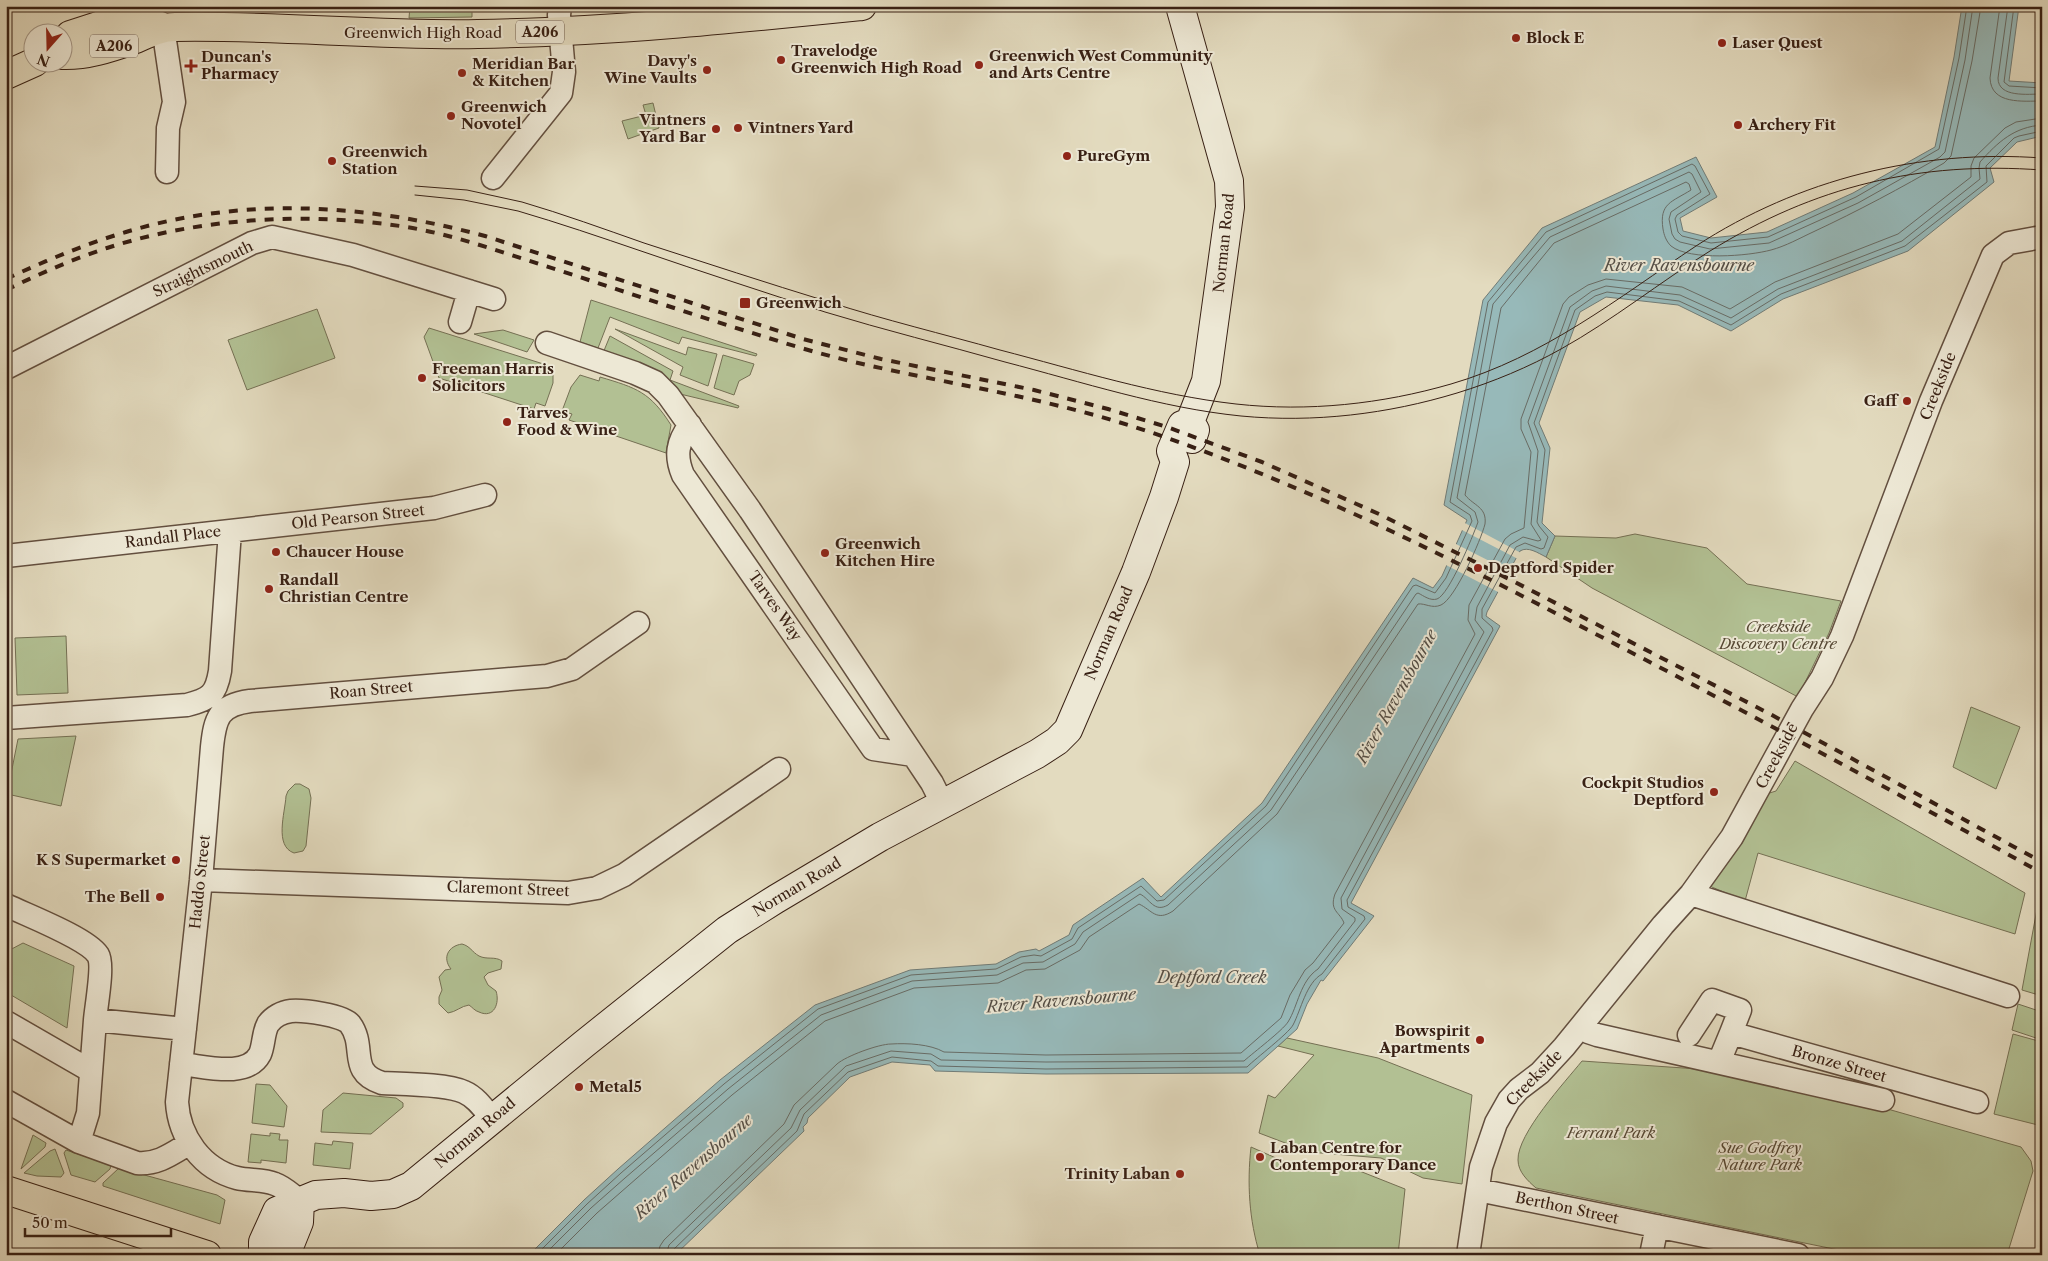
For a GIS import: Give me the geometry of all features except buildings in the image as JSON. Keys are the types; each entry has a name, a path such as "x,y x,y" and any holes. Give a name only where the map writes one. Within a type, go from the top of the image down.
{"main road":[{"path":"72,36 96,6"},
{"name":"Greenwich High Road","path":"72,41 107,23 137,12 171,20 234,27 306,31 478,34 560,19 709,22 862,6"},
{"name":"Norman Road","path":"263,1255 263,1242 276,1211 316,1195 328,1193 371,1196 393,1194 411,1186 727,930 776,898 942,803 1037,754 1057,741 1068,730 1136,572 1175,462 1186,457 1196,430 1190,422 1206,382 1230,207 1229,181 1180,6"},
{"name":"Greenwich High Road","path":"72,50 80,56 132,40 171,20"},
{"path":"6,75 22,68"},
{"path":"6,1190 207,1255"},
{"path":"284,1255 299,1222 300,1201"}],"street":[{"path":"493,178 561,93 564,72 560,19"},
{"path":"167,172 168,128 174,102 171,20"},
{"name":"Straightsmouth","path":"6,368 252,243 272,237 353,255 494,299"},
{"name":"Creekside","path":"1468,1255 1478,1190 1488,1143 1496,1123 1509,1100 1519,1089 1540,1073 1582,1026 1663,925 1691,894 1732,838 1802,709 1822,678 1842,636 1931,401 1993,255 2009,243 2042,237"},
{"path":"460,322 470,291"},
{"name":"Tarves Way","path":"547,344 635,373 655,382 668,395 750,510 932,782 942,803"},
{"name":"Tarves Way","path":"690,425 682,434 678,448 678,462 683,475 874,749 913,755"},
{"name":"Old Pearson Street","path":"230,531 434,508 485,494"},
{"name":"Randall Place","path":"6,556 230,531 220,671 214,692 201,702 187,705 6,718"},
{"name":"Roan Street","path":"214,734 218,717 226,708 236,703 547,676 572,669 638,623"},
{"name":"Haddo Street","path":"214,734 201,880 177,1102 178,1117 182,1130 190,1143 211,1167 225,1175 273,1183 300,1201"},
{"name":"Claremont Street","path":"201,880 568,893 597,888 624,875 779,769"},
{"path":"1691,894 2008,996"},
{"path":"6,905 83,942 98,955 100,964 88,1113 79,1142"},
{"path":"1689,1035 1712,1000 1740,1010 1719,1062"},
{"path":"182,1064 231,1069 244,1068 255,1062 261,1052 268,1025 277,1016 291,1011 336,1016 349,1022 356,1035 363,1072 372,1079 382,1083 453,1089 464,1092 474,1098 492,1119"},
{"path":"95,1020 185,1029"},
{"path":"6,1022 90,1071"},
{"name":"Bronze Street","path":"1582,1026 1588,1032 1597,1035 1884,1100"},
{"name":"Bronze Street","path":"1731,1033 1977,1102"},
{"path":"6,1101 79,1142 137,1163 147,1164 158,1161 190,1143"},
{"name":"Berthon Street","path":"1478,1190 1798,1255"},
{"path":"1651,1255 1657,1226"}],"green space":[{"path":"410,6 472,7 472,17 409,18"},
{"path":"653,103 659,128 628,139 622,121 646,115 643,105"},
{"path":"591,300 757,354 756,356 682,337 679,344 610,317 598,348 580,342"},
{"path":"317,309 335,358 247,390 228,340"},
{"path":"429,328 553,367 553,383 545,406 536,403 534,409 439,378 424,337"},
{"path":"615,329 686,355 688,347 717,354 708,386 680,375 683,367"},
{"path":"503,330 534,340 527,352 474,334"},
{"path":"610,336 673,371 670,380 739,406 738,408 676,393 603,353"},
{"path":"723,355 754,364 750,375 739,381 734,395 714,388"},
{"path":"580,375 599,381 600,377 624,384 649,398 671,425 666,453 569,420 572,414 562,411 571,387"},
{"name":"Creekside Discovery Centre","path":"1635,534 1707,548 1747,584 1841,601 1829,633 1798,697 1592,588 1546,557 1555,536 1616,538"},
{"path":"66,636 68,693 17,695 15,638"},
{"path":"1971,707 2020,727 1996,789 1953,767"},
{"path":"76,736 61,806 7,794 18,739"},
{"path":"1795,761 2025,893 2015,934 1758,853 1745,901 1707,885 1763,795 1776,791"},
{"path":"295,784 300,784 309,789 311,798 306,846 303,851 294,853 284,844 282,828 286,796"},
{"path":"2037,909 2042,911 2042,996 2022,990"},
{"path":"23,943 74,966 67,1028 6,992 6,952"},
{"path":"462,944 479,956 502,961 501,969 488,973 484,977 488,985 496,991 497,1000 495,1009 492,1012 484,1014 469,1005 448,1013 439,1004 442,990 439,977 445,970 451,969 447,961 448,953 453,947"},
{"path":"2018,1004 2042,1012 2042,1040 2012,1030"},
{"path":"2013,1034 2042,1042 2042,1126 1994,1114"},
{"path":"1287,1038 1378,1058 1472,1095 1462,1184 1423,1178 1381,1158 1309,1152 1259,1133 1268,1095 1275,1098 1314,1055 1278,1046"},
{"name":"Sue Godfrey Nature Park","path":"1582,1061 1698,1069 1863,1102 2021,1147 2031,1161 2033,1171 2007,1255 1863,1255 1536,1188 1527,1179 1518,1164 1520,1149 1533,1123"},
{"path":"256,1084 270,1085 287,1106 284,1127 252,1123"},
{"path":"343,1093 396,1098 403,1103 403,1107 371,1134 321,1132 323,1110"},
{"path":"270,1133 280,1134 279,1140 288,1140 286,1163 261,1160 261,1163 248,1162 251,1134 270,1136"},
{"path":"33,1135 46,1143 45,1147 21,1169"},
{"path":"333,1141 353,1143 350,1169 313,1165 315,1143 332,1145"},
{"path":"1251,1147 1303,1170 1357,1170 1405,1189 1398,1255 1260,1255 1253,1228 1250,1201"},
{"path":"55,1149 64,1173 61,1177 37,1176 24,1173 50,1151"},
{"path":"66,1150 111,1165 110,1169 95,1182 71,1175 64,1153"},
{"path":"119,1168 217,1195 225,1200 220,1224 103,1186 103,1183"}],"water":[{"name":"Deptford Creek","path":"1962,6 2019,6 2009,81 2042,83 2042,136 2017,142 1990,168 1994,182 1908,251 1783,299 1731,331 1678,305 1606,297 1580,312 1539,423 1550,448 1542,523 1555,536 1546,557 1526,549 1520,551 1487,612 1486,616 1500,626 1351,903 1374,916 1323,981 1321,980 1307,1004 1297,1029 1248,1073 1046,1074 935,1071 930,1065 892,1062 850,1077 808,1118 807,1123 803,1127 804,1131 675,1255 529,1255 618,1169 720,1080 815,1005 910,970 996,964 1019,952 1036,949 1039,951 1069,935 1073,925 1143,878 1161,897 1262,803 1413,578 1433,588 1442,576 1467,520 1444,505 1483,300 1542,228 1696,157 1717,197 1680,218 1683,231 1711,238 1767,232 1853,193 1935,147 1954,57"}],"pier":[{"path":"1463,522 1521,553 1518,559 1460,529"},
{"name":"Deptford Spider","path":"1454,543 1511,572 1500,593 1444,564"}],"tram line":[{"path":"415,186 467,190 522,202 850,309 1117,381 1206,400 1290,407 1345,404 1398,397 1451,384 1485,372 1549,342 1609,305 1696,246 1735,223 1776,203 1819,186 1906,164 1996,156 2042,158"},
{"path":"415,195 464,200 518,211 825,312 1122,394 1211,412 1268,418 1296,418 1350,415 1404,406 1457,393 1510,374 1549,356 1580,338 1691,263 1749,228 1829,194 1869,183 1953,170 1997,168 2042,170"}],"railway":[{"path":"6,279 50,259 95,242 171,221 216,213 261,209 306,208 351,211 441,225 485,236 803,339 881,359 1034,390 1108,409 1167,427 1262,462 1379,514 1770,714 2042,862"},
{"path":"6,290 94,252 142,238 215,224 252,220 327,219 400,226 480,245 818,353 1092,414 1170,439 1277,480 1434,552 1702,690 2042,873"}],"place":[{"name":"Block E","path":"1516,38"},
{"name":"Laser Quest","path":"1722,43"},
{"name":"Travelodge Greenwich High Road","path":"781,60"},
{"name":"Greenwich West Community and Arts Centre","path":"979,65"},
{"name":"Duncan's Pharmacy","path":"191,66"},
{"name":"Davy's Wine Vaults","path":"707,70"},
{"name":"Meridian Bar & Kitchen","path":"462,73"},
{"name":"Greenwich Novotel","path":"451,116"},
{"name":"Archery Fit","path":"1738,125"},
{"name":"Vintners Yard","path":"738,128"},
{"name":"Vintners Yard Bar","path":"716,129"},
{"name":"PureGym","path":"1067,156"},
{"name":"Greenwich Station","path":"332,161"},
{"name":"Greenwich","path":"745,303"},
{"name":"Freeman Harris Solicitors","path":"422,378"},
{"name":"Gaff","path":"1907,401"},
{"name":"Tarves Food & Wine","path":"507,422"},
{"name":"Chaucer House","path":"276,552"},
{"name":"Greenwich Kitchen Hire","path":"825,553"},
{"name":"Deptford Spider","path":"1478,568"},
{"name":"Randall Christian Centre","path":"269,589"},
{"name":"Cockpit Studios Deptford","path":"1714,792"},
{"name":"K S Supermarket","path":"176,860"},
{"name":"The Bell","path":"160,897"},
{"name":"Bowspirit Apartments","path":"1480,1040"},
{"name":"Metal5","path":"579,1087"},
{"name":"Laban Centre for Contemporary Dance","path":"1260,1157"},
{"name":"Trinity Laban","path":"1180,1174"}],"water label":[{"name":"River Ravensbourne","path":"1679,265"},
{"name":"River Ravensbourne","path":"1396,696"},
{"name":"River Ravensbourne","path":"1061,1000"},
{"name":"River Ravensbourne","path":"693,1166"}],"park label":[{"name":"Ferrant Park","path":"1611,1133"}]}
